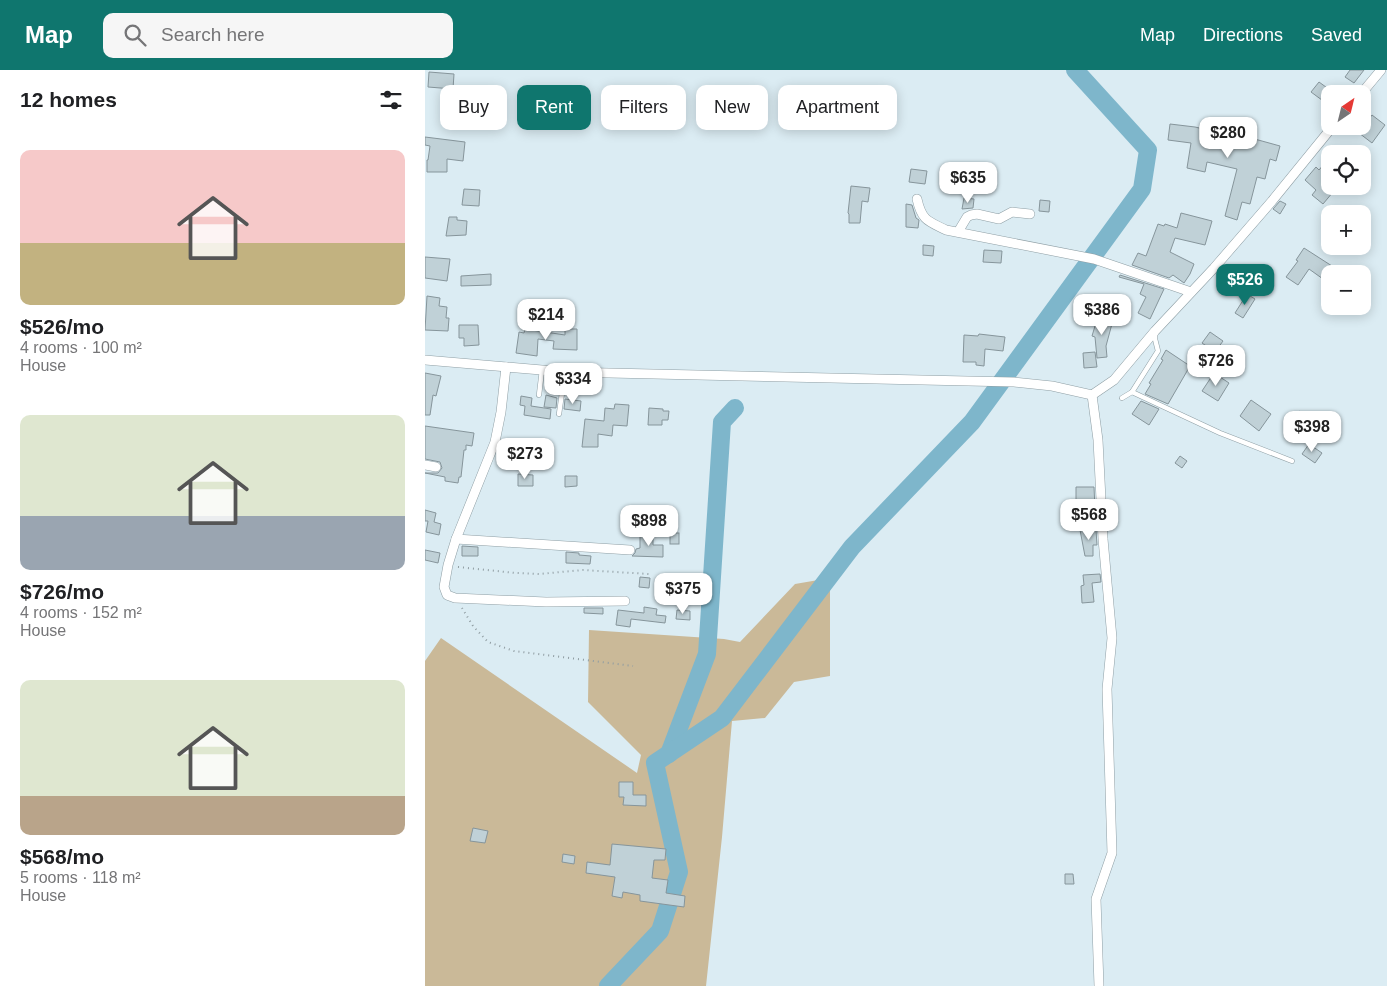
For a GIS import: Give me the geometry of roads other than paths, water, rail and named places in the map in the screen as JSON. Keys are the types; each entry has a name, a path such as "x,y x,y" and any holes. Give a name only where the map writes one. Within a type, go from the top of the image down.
{"street":[{"path":"1368,85 1381,70"},
{"path":"425,360 565,372 1014,382 1051,386 1092,395 1114,380 1155,331 1272,200 1326,135"},
{"path":"917,200 920,212 926,220 947,230 1091,258 1191,292"},
{"path":"958,232 967,217 971,215 977,214 999,219 1012,212 1030,214"},
{"path":"507,367 495,442 456,539 444,587 447,595 455,598 546,602 625,601"},
{"path":"1092,395 1098,440 1111,638 1107,689 1112,853 1096,898 1099,986"},
{"path":"425,465 436,467"},
{"path":"456,539 630,550"}],"lane":[{"path":"1122,398 1132,392 1158,351 1155,331"},
{"path":"539,395 542,370"},
{"path":"559,414 565,372"},
{"path":"1132,392 1221,433 1292,461"}],"waterway":[{"path":"608,986 660,931 679,872 655,763 722,718 852,547 972,422 1142,189 1148,150 1075,70"},
{"path":"669,754 707,654 722,422 735,408"}]}
